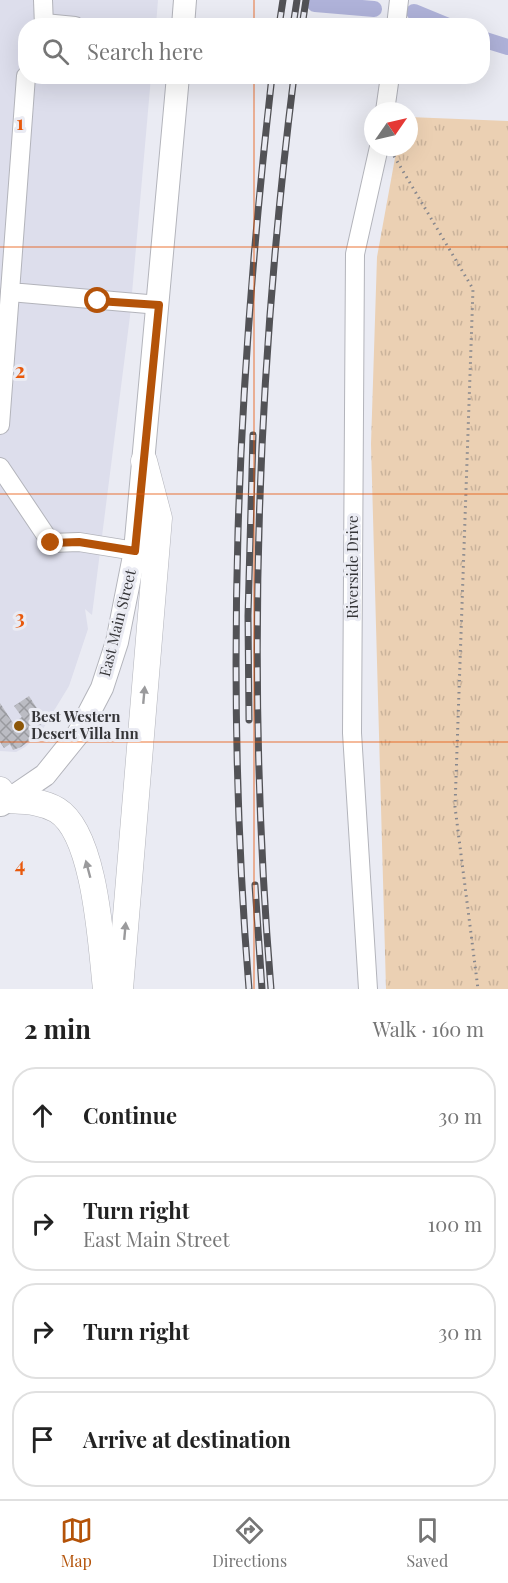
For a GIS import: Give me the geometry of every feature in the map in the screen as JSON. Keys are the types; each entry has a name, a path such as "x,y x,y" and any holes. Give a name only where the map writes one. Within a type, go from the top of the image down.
{"highway":[{"path":"120,989 159,518 144,461"},
{"path":"3,798 38,801 59,812 77,832 90,871 106,989"}],"main road":[{"path":"184,18 185,0"},
{"name":"East Main Street","path":"3,798 45,775 78,734 98,697 117,642 135,551 177,84"}],"street":[{"path":"43,0 44,18"},
{"path":"397,18 399,0"},
{"path":"0,425 25,84"},
{"path":"386,102 389,84"},
{"name":"Riverside Drive","path":"368,989 352,734 355,254 377,156"},
{"path":"10,292 159,305"},
{"path":"0,467 51,543 79,542 135,551"}],"path":[{"path":"393,156 473,289 455,807 478,989"}],"shaded area":[{"path":"0,0 158,0 157,18 18,18 18,84 150,84 130,316 92,615 85,609 88,629 69,686 41,732 16,752 0,751"}],"green space":[{"path":"418,117 508,121 508,989 386,989 371,444 377,257 395,156 418,156"}],"building":[{"name":"Best Western Desert Villa Inn","path":"29,696 45,721 34,730 37,735 21,747 13,750 10,744 4,748 0,742 0,703 13,723 22,717 14,706"}],"waterway":[{"path":"315,4 374,9"},
{"path":"414,12 429,18"},
{"path":"490,41 508,47"}],"railway":[{"path":"280,18 283,0"},
{"path":"294,18 297,0"},
{"path":"303,18 306,0"},
{"path":"249,989 241,874 237,759 238,532 250,305 271,84"},
{"path":"271,989 263,875 259,761 257,646 259,532 263,418 271,304 293,84"},
{"path":"249,720 248,616 253,435"},
{"path":"255,885 262,989"}],"place":[{"name":"Best Western Desert Villa Inn","path":"19,726"}],"route":[{"path":"51,543 79,542 135,551 159,305 98,301"}]}
